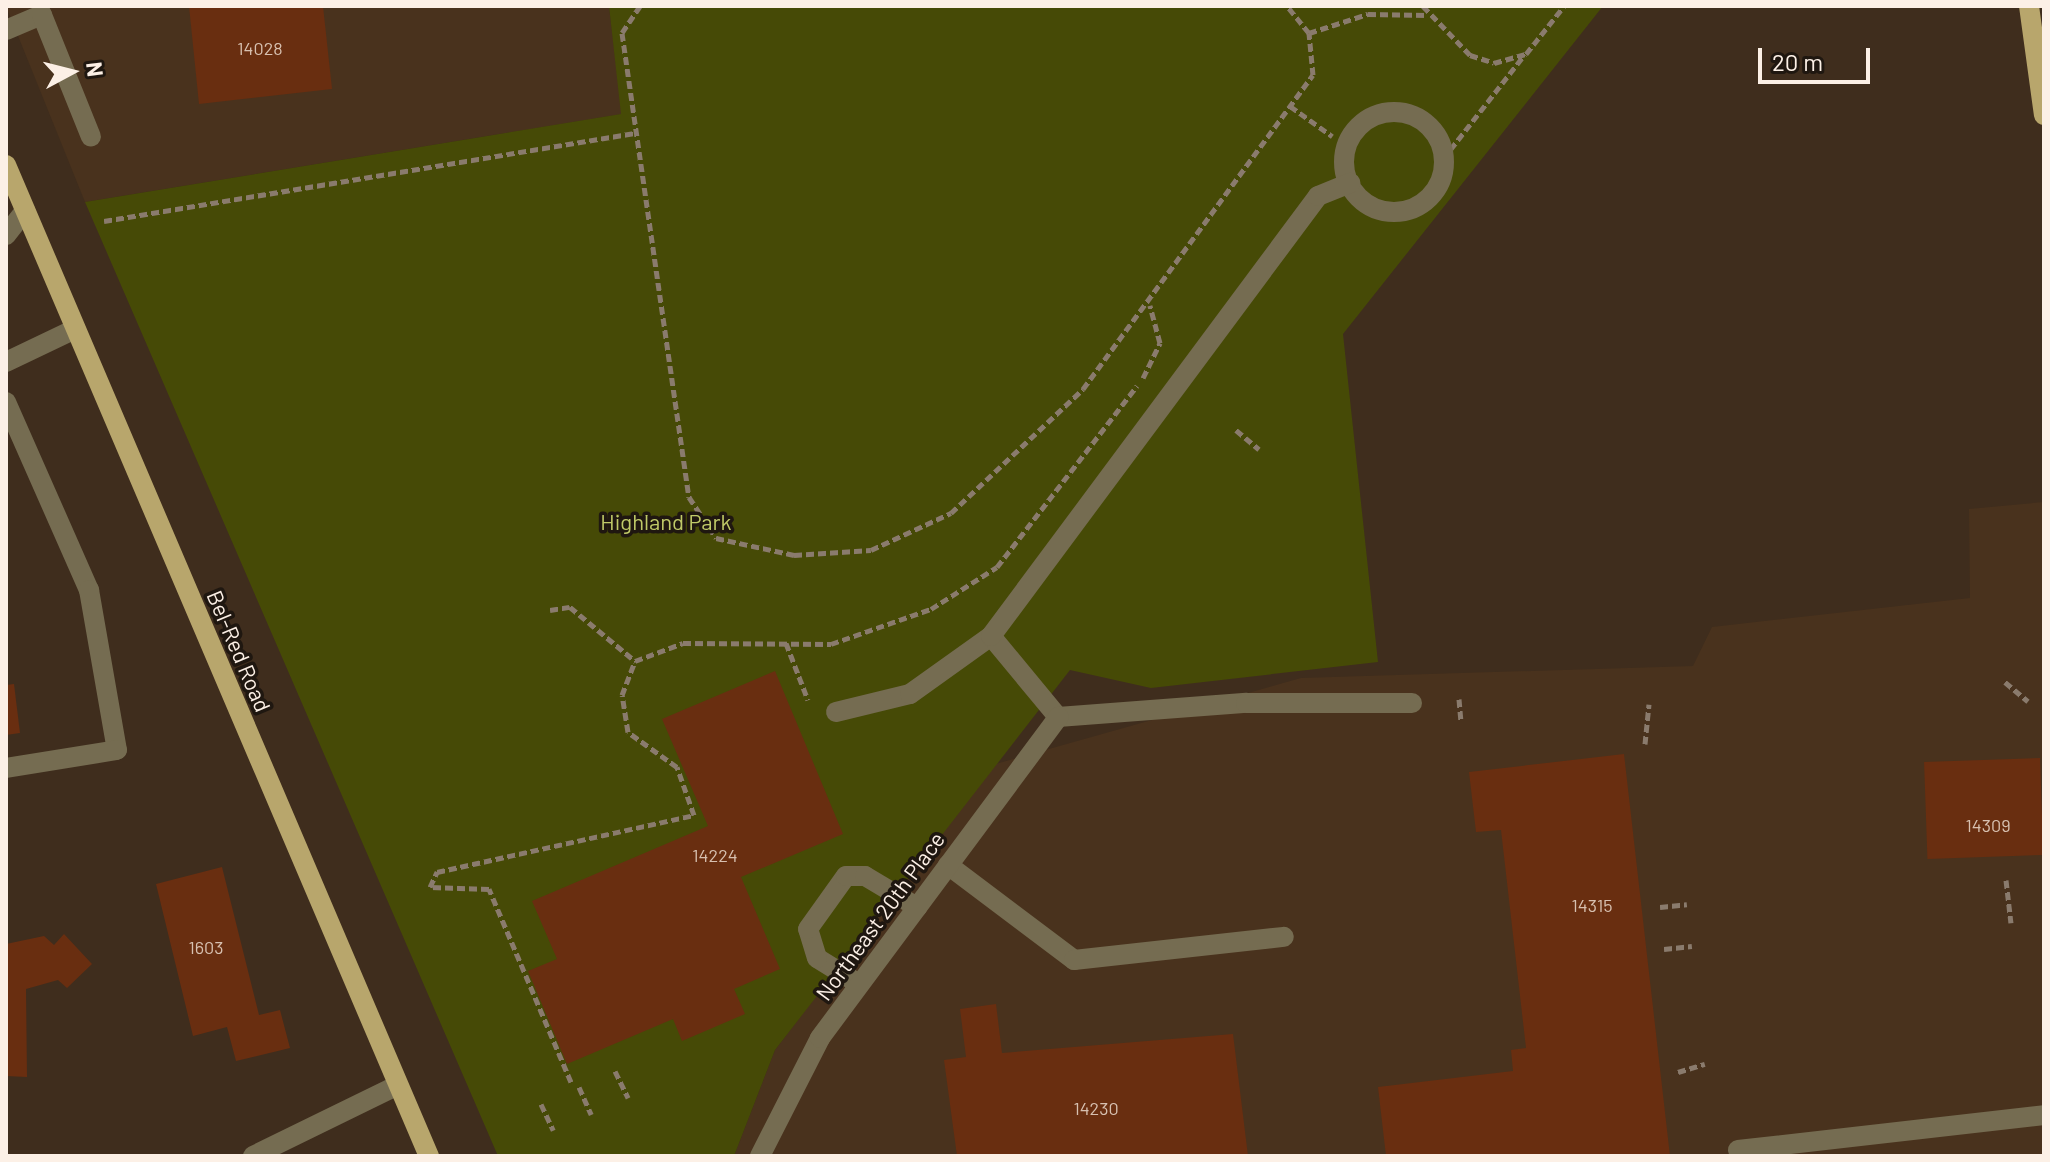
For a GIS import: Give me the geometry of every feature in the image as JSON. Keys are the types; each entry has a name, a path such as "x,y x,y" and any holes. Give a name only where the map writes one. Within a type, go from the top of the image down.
{"main road":[{"path":"2029,6 2044,115"},
{"name":"Bel-Red Road","path":"6,165 429,1156"}],"street":[{"path":"6,30 43,10 91,137"},
{"path":"1377,114 1424,122 1443,159 1431,196 1403,211 1371,207 1351,183 1345,151 1351,135 1377,114"},
{"path":"836,712 910,694 991,636 1318,196 1351,183"},
{"path":"6,235 25,211"},
{"path":"6,362 75,329"},
{"path":"6,402 89,590 117,750 6,768"},
{"path":"991,636 1058,717 1246,703 1412,703"},
{"name":"Northeast 20th Place","path":"760,1156 782,1101 859,984 1058,717"},
{"path":"948,865 1074,960 1284,937"},
{"path":"859,984 817,958 808,929 846,876 865,876 917,907"},
{"path":"253,1156 398,1085"},
{"path":"1738,1150 2044,1115"}],"path":[{"path":"640,6 622,33 689,497 716,538 794,555 871,550 951,513 1083,389 1150,304 1313,75 1309,33 1287,6"},
{"path":"1423,6 1428,15 1470,55 1494,63 1526,54"},
{"path":"1443,159 1564,6"},
{"path":"1309,33 1368,14 1428,15"},
{"path":"1290,106 1332,136"},
{"path":"104,221 635,133"},
{"path":"571,1082 489,889 430,887 437,872 694,815 677,767 628,732 622,695 635,661 683,643 831,644 888,629 997,567 1145,375 1160,343 1150,304"},
{"path":"1236,430 1259,449"},
{"path":"550,610 570,607 635,661"},
{"path":"786,643 808,700"},
{"path":"2005,682 2028,701"},
{"path":"1459,699 1461,722"},
{"path":"1645,744 1649,704"},
{"path":"2006,880 2011,923"},
{"path":"1660,907 1687,904"},
{"path":"1664,949 1692,946"},
{"path":"1678,1072 1705,1064"},
{"path":"615,1071 628,1098"},
{"path":"579,1087 591,1114"},
{"path":"541,1104 553,1130"}],"shaded area":[{"path":"6,6 609,6 622,114 85,202"},
{"path":"2044,502 2044,1156 734,1156 775,1050 992,765 1301,678 1693,666 1712,627 1970,598 1969,509"}],"green space":[{"name":"Highland Park","path":"609,6 1603,6 1343,334 1378,662 1151,688 1070,670 775,1050 734,1156 498,1156 85,202 621,114"}],"building":[{"path":"189,6 323,6 332,89 199,104"},
{"path":"775,671 843,834 741,877 780,969 734,989 745,1014 682,1041 673,1019 567,1064 528,971 557,959 532,901 708,826 662,719"},
{"path":"14,684 20,733 6,735 6,685"},
{"path":"1624,754 1670,1156 1386,1156 1378,1087 1513,1071 1511,1050 1526,1048 1501,830 1476,832 1469,772"},
{"path":"2040,758 2043,855 1927,859 1924,762"},
{"path":"222,867 259,1015 280,1010 290,1048 236,1061 227,1027 193,1036 156,884"},
{"path":"64,934 92,964 67,988 58,980 26,989 27,1077 6,1076 6,944 44,936 54,945"},
{"path":"996,1004 1002,1053 1233,1034 1248,1156 957,1156 944,1060 966,1057 960,1009"}]}
